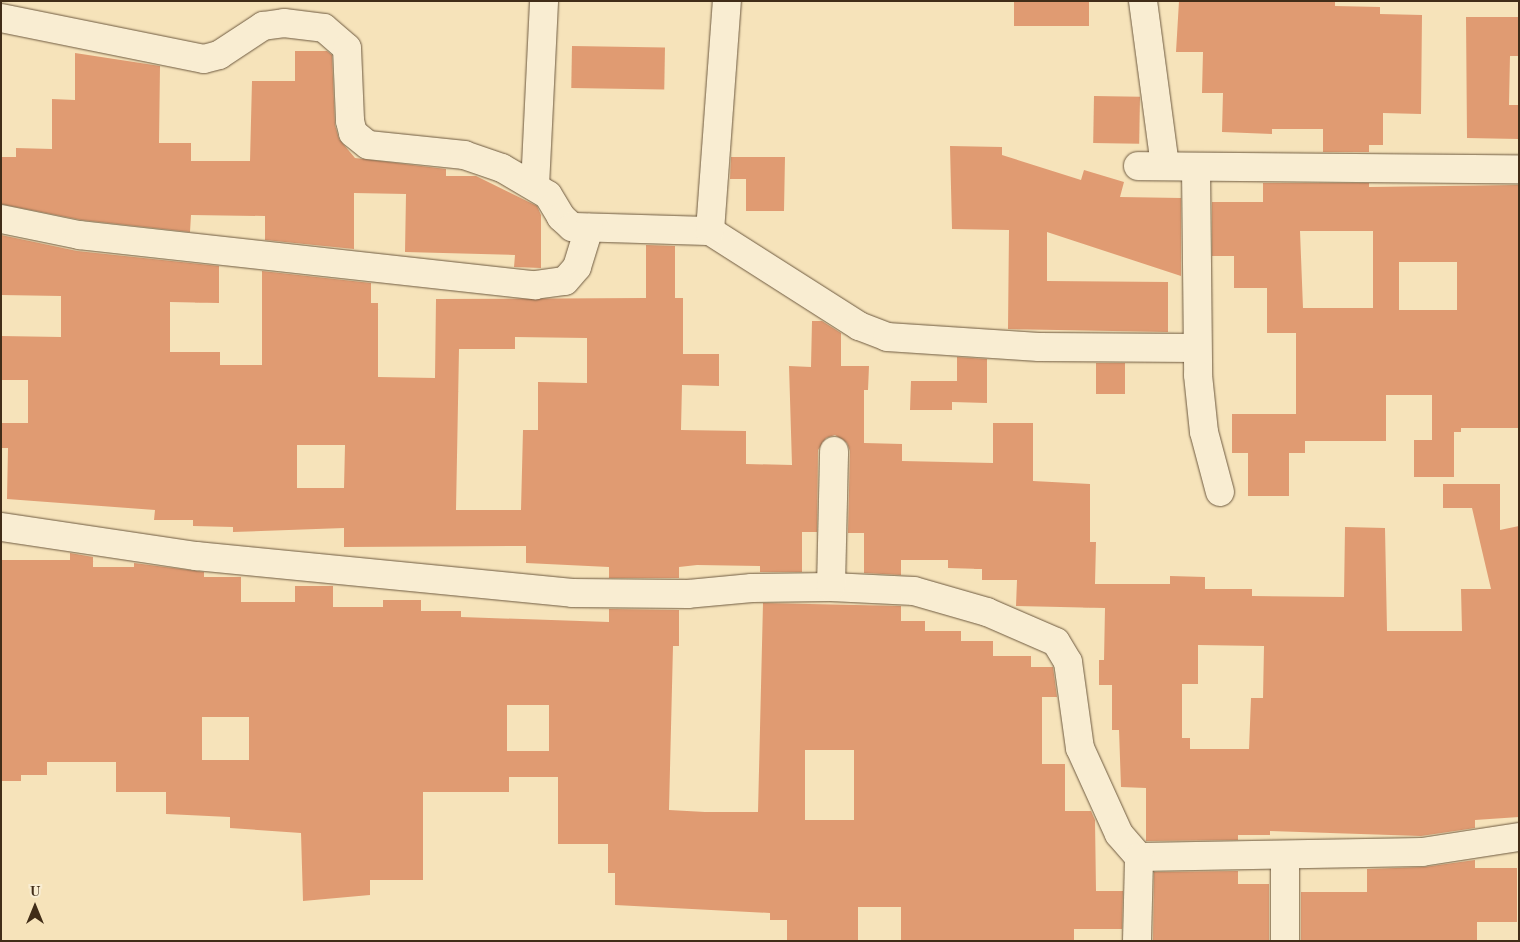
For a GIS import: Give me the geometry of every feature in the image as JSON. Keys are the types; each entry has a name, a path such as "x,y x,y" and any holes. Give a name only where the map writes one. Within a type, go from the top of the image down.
{"street":[{"path":"535,186 544,1"},
{"path":"710,231 727,1"},
{"path":"1143,1 1166,166"},
{"path":"1,18 204,59 219,55 263,26 284,23 324,28 347,48 350,121 353,133 368,145 464,155 535,186 548,194 561,217 572,227 710,231 859,326 887,337 1039,347 1197,348"},
{"path":"1138,166 1196,168 1519,169"},
{"path":"1196,168 1197,348 1204,432 1220,492"},
{"path":"1,219 79,235 536,285 565,281 577,267 589,228"},
{"path":"831,587 834,451"},
{"path":"1,527 196,556 572,593 688,594 831,587 914,591 987,612 1056,642 1068,662 1080,748 1119,834 1139,857 1137,941"},
{"path":"1139,857 1285,857 1422,852 1519,837"},
{"path":"1285,857 1285,941"}],"building":[{"path":"1014,1 1089,1 1089,26 1014,26"},
{"path":"1179,1 1335,1 1335,6 1380,7 1380,14 1422,15 1421,114 1383,113 1383,145 1369,145 1369,152 1323,152 1323,129 1272,129 1272,134 1222,132 1223,93 1202,93 1203,52 1176,52"},
{"path":"1466,17 1519,17 1519,56 1510,56 1509,105 1519,105 1519,139 1467,138"},
{"path":"572,46 665,48 664,90 571,88"},
{"path":"295,51 327,51 332,55 335,125 339,139 355,158 446,169 446,176 476,176 537,206 541,215 541,268 514,267 515,255 405,252 406,194 354,193 354,249 265,240 265,216 191,215 190,232 81,220 1,204 1,157 16,157 16,148 52,149 52,99 75,100 75,53 160,66 159,143 191,143 191,161 250,161 252,81 295,81"},
{"path":"1094,96 1140,97 1139,144 1093,143"},
{"path":"950,146 1002,147 1002,155 1081,180 1084,170 1124,182 1120,197 1181,198 1181,276 1047,232 1047,281 1168,282 1168,332 1008,329 1009,230 952,229"},
{"path":"731,157 785,157 784,211 746,211 746,179 730,179"},
{"path":"1263,183 1369,183 1369,187 1519,185 1519,428 1461,428 1461,432 1454,432 1454,477 1414,477 1414,440 1432,440 1432,395 1386,395 1386,441 1305,441 1305,453 1289,453 1289,496 1248,496 1248,453 1232,453 1232,414 1296,414 1296,333 1267,333 1267,288 1234,288 1234,256 1212,256 1212,202 1263,202","holes":["1300,231 1373,231 1373,308 1303,308","1399,262 1457,262 1457,310 1399,310"]},
{"path":"1,235 77,251 219,266 219,303 170,302 170,352 220,352 220,365 262,365 262,271 371,283 371,303 378,303 378,377 435,378 436,299 646,298 646,245 675,246 675,298 683,298 683,354 719,354 719,386 682,385 681,430 746,431 746,464 792,465 789,366 811,367 812,321 822,321 841,333 841,366 869,366 868,390 864,390 864,443 902,444 902,461 993,463 993,423 1033,423 1033,481 1090,484 1090,542 1096,542 1095,584 1170,584 1170,576 1205,577 1205,589 1252,589 1252,596 1344,597 1345,527 1385,528 1387,631 1462,631 1461,589 1491,589 1472,508 1443,508 1443,484 1500,484 1500,530 1519,526 1519,817 1475,820 1475,828 1421,836 1270,831 1270,835 1238,835 1238,840 1146,841 1146,788 1121,787 1119,730 1112,730 1112,685 1099,685 1099,660 1104,660 1105,608 1016,606 1017,580 982,580 982,569 948,568 948,560 901,560 901,575 864,573 864,533 848,533 850,451 847,443 835,435 826,438 818,450 817,532 802,532 802,572 760,572 760,566 697,565 679,567 679,578 609,578 609,567 526,563 526,546 344,547 344,528 233,532 233,527 193,526 193,520 154,520 155,510 7,499 8,448 1,448 1,423 28,423 28,380 1,380 1,336 61,337 61,296 1,295","holes":["515,337 587,338 587,383 538,382 538,430 523,430 521,510 456,510 459,349 515,349","297,445 345,445 344,488 297,488","1198,645 1264,646 1263,698 1251,698 1249,749 1190,749 1190,738 1182,738 1182,684 1198,684"]},
{"path":"957,357 987,359 987,403 952,402 952,410 910,410 911,381 957,381"},
{"path":"1096,363 1125,363 1125,394 1096,394"},
{"path":"70,553 93,557 93,567 134,567 134,563 204,572 204,577 241,577 241,602 295,602 295,586 333,586 333,607 383,607 383,600 421,600 421,611 461,611 461,617 609,622 609,609 679,610 679,646 673,646 669,810 705,812 758,812 763,603 901,606 901,621 925,621 925,631 961,631 961,641 993,641 993,656 1031,656 1031,667 1053,667 1057,697 1042,697 1042,764 1065,764 1065,811 1091,811 1095,820 1096,891 1123,891 1122,929 1074,929 1074,941 901,941 901,907 858,907 858,941 787,941 787,920 770,920 770,913 615,905 615,873 608,873 608,844 558,844 558,777 509,777 509,792 423,792 423,880 370,880 370,895 303,901 301,833 230,828 230,817 166,814 166,792 116,792 116,762 47,762 47,775 21,775 21,781 1,781 2,560 70,560","holes":["507,705 549,705 549,751 507,751","202,717 249,717 249,760 202,760","805,750 854,750 854,820 805,820"]},
{"path":"1475,860 1475,868 1517,868 1517,922 1477,922 1477,941 1301,941 1301,892 1367,892 1367,869 1424,867"},
{"path":"1238,871 1238,884 1269,884 1269,941 1153,941 1154,872"}]}
